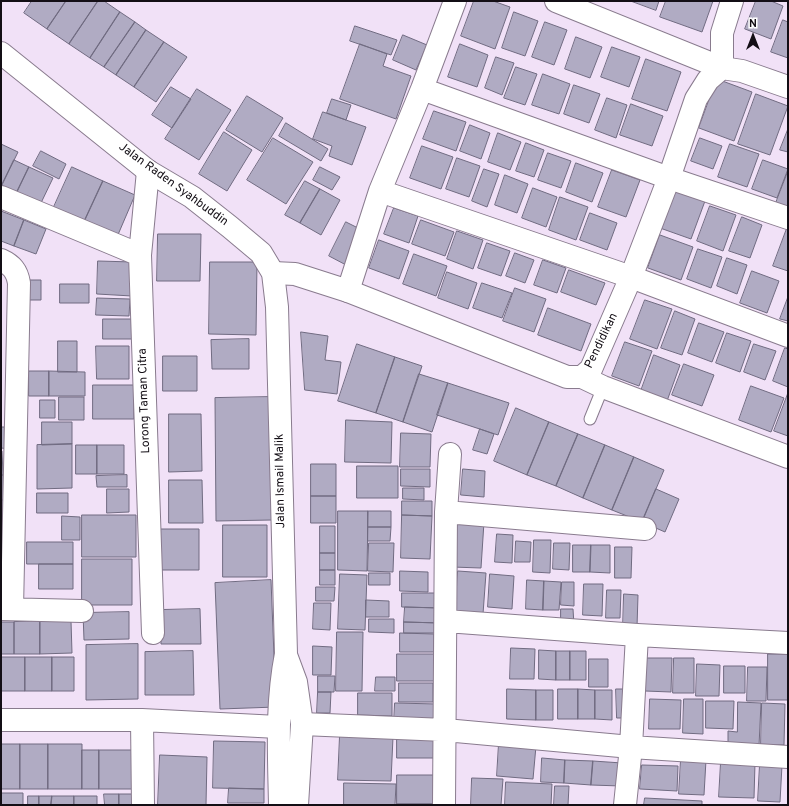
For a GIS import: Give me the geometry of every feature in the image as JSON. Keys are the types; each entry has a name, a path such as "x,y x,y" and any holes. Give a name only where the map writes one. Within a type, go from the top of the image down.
{"street":[{"path":"348,291 380,191 422,89 455,1"},
{"path":"556,1 722,68 742,71 788,87"},
{"path":"722,68 722,33 732,1"},
{"name":"Jalan Raden Syahbuddin","path":"1,53 148,171 192,197 230,226 261,253 273,273 277,307"},
{"name":"Pendidikan","path":"273,273 295,274 348,291 567,377 582,377 591,369 631,277 669,178 696,99 708,80 722,68"},
{"path":"422,89 669,178 788,218"},
{"name":"Lorong Taman Citra","path":"148,171 140,255 153,633"},
{"path":"380,191 631,277 788,336"},
{"path":"1,197 140,255"},
{"path":"1,260 8,263 17,273 19,283 6,609 82,612"},
{"name":"Jalan Ismail Malik","path":"277,307 286,654 281,681 278,727 280,805"},
{"path":"582,377 603,387 788,457"},
{"path":"444,805 446,512 450,454"},
{"path":"446,512 645,529"},
{"path":"446,620 637,635 788,643"},
{"path":"625,805 631,747 637,635"},
{"name":"Jalan Ismail Malik","path":"286,654 296,682 302,724 296,805"},
{"path":"1,720 142,720 278,727"},
{"path":"142,720 143,805"},
{"path":"302,724 445,730 631,747 788,757"}],"lane":[{"path":"590,420 603,387"}],"building":[{"path":"32,1 66,1 47,29 24,13"},
{"path":"66,1 98,1 69,44 47,29"},
{"path":"98,1 104,1 120,12 90,58 69,44"},
{"path":"474,1 493,1 510,7 495,49 461,36"},
{"path":"631,1 659,1 656,10"},
{"path":"666,1 713,1 702,32 660,17"},
{"path":"756,1 771,1 783,6 771,39 745,29"},
{"path":"120,12 135,22 104,67 90,58"},
{"path":"514,12 538,21 525,56 502,48"},
{"path":"783,20 788,22 788,58 771,52"},
{"path":"135,22 146,30 116,75 104,67"},
{"path":"545,22 567,30 554,65 532,57"},
{"path":"355,26 397,40 391,55 350,41"},
{"path":"146,30 164,42 134,87 116,75"},
{"path":"403,35 427,45 416,70 393,60"},
{"path":"576,37 602,47 590,78 565,69"},
{"path":"164,42 187,57 156,102 134,87"},
{"path":"360,44 387,54 383,66 411,76 396,119 340,99"},
{"path":"460,44 488,55 477,87 448,77"},
{"path":"612,47 640,57 629,87 601,77"},
{"path":"496,57 514,63 502,95 485,88"},
{"path":"646,59 681,72 667,111 632,99"},
{"path":"516,67 537,74 525,105 504,98"},
{"path":"543,74 570,84 559,114 532,105"},
{"path":"717,79 752,92 734,141 699,128"},
{"path":"574,85 600,94 589,123 564,114"},
{"path":"171,87 191,99 172,128 152,115"},
{"path":"197,89 231,110 199,160 165,139"},
{"path":"756,94 788,106 770,155 738,144"},
{"path":"247,96 283,118 262,152 226,130"},
{"path":"607,98 627,105 616,138 595,130"},
{"path":"332,99 351,105 346,120 327,113"},
{"path":"631,104 663,116 652,146 620,135"},
{"path":"434,111 466,122 456,151 423,139"},
{"path":"323,112 366,127 352,165 329,156 332,146 313,139"},
{"path":"286,123 328,149 321,161 279,136"},
{"path":"470,125 490,133 481,159 460,151"},
{"path":"788,129 788,152 780,150"},
{"path":"224,132 252,150 227,191 199,174"},
{"path":"498,133 521,142 510,170 488,162"},
{"path":"273,138 313,162 286,204 247,180"},
{"path":"700,138 722,146 713,169 691,161"},
{"path":"526,143 544,150 534,177 516,171"},
{"path":"1,144 18,152 1,187"},
{"path":"730,144 759,154 747,187 718,177"},
{"path":"422,146 453,157 441,189 410,178"},
{"path":"41,151 66,164 59,179 33,166"},
{"path":"548,153 571,161 561,188 538,180"},
{"path":"457,158 480,166 469,197 446,189"},
{"path":"14,160 29,167 16,194 1,187"},
{"path":"763,160 788,169 777,198 752,189"},
{"path":"576,163 603,173 592,202 566,192"},
{"path":"29,167 53,178 40,205 16,194"},
{"path":"72,167 103,181 84,222 53,209"},
{"path":"320,167 340,177 332,190 313,180"},
{"path":"484,169 499,174 487,207 472,201"},
{"path":"612,170 640,180 626,217 598,207"},
{"path":"788,171 788,208 776,203"},
{"path":"505,175 528,184 517,213 495,205"},
{"path":"103,181 135,195 117,237 84,222"},
{"path":"305,181 320,189 300,223 285,215"},
{"path":"533,188 557,197 546,227 522,218"},
{"path":"320,189 340,200 321,235 300,223"},
{"path":"674,190 705,201 691,239 660,228"},
{"path":"560,197 588,207 576,240 549,230"},
{"path":"710,206 736,215 723,251 697,241"},
{"path":"394,208 418,216 409,243 384,234"},
{"path":"1,211 24,220 14,246 1,241"},
{"path":"590,213 617,223 607,250 580,240"},
{"path":"742,217 762,225 750,258 729,251"},
{"path":"24,220 46,229 36,254 14,246"},
{"path":"421,220 454,232 445,256 412,244"},
{"path":"346,222 366,232 348,266 329,256"},
{"path":"788,225 788,271 773,266"},
{"path":"457,231 483,240 473,269 447,259"},
{"path":"158,234 201,234 200,281 157,281"},
{"path":"660,235 693,247 681,280 648,268"},
{"path":"379,240 409,251 399,279 369,268"},
{"path":"487,243 510,251 501,276 478,268"},
{"path":"698,249 722,257 711,288 687,279"},
{"path":"515,253 534,260 525,283 506,276"},
{"path":"414,254 447,266 436,296 403,284"},
{"path":"727,258 747,265 737,294 717,286"},
{"path":"543,260 566,268 557,293 534,285"},
{"path":"98,261 133,262 132,296 97,294"},
{"path":"210,262 257,262 256,335 209,334"},
{"path":"569,270 605,283 596,305 561,292"},
{"path":"752,271 779,281 767,313 740,303"},
{"path":"447,272 477,283 468,309 438,298"},
{"path":"27,280 41,280 41,300 27,300"},
{"path":"482,283 512,293 502,318 473,308"},
{"path":"60,284 89,284 89,303 60,303"},
{"path":"515,288 546,299 534,332 503,321"},
{"path":"788,297 788,321 780,319"},
{"path":"97,298 130,299 129,316 96,315"},
{"path":"645,300 672,309 657,349 630,339"},
{"path":"548,308 591,324 581,351 538,335"},
{"path":"675,311 695,319 682,355 661,348"},
{"path":"103,319 135,319 135,339 103,339"},
{"path":"699,323 724,332 712,362 688,353"},
{"path":"301,332 328,336 325,360 341,362 337,394 305,390"},
{"path":"727,333 751,341 740,372 716,363"},
{"path":"249,339 249,369 212,369 211,340"},
{"path":"58,341 77,341 77,372 58,372"},
{"path":"625,342 652,351 639,386 612,376"},
{"path":"357,344 395,357 376,413 338,401"},
{"path":"754,344 776,351 765,380 744,372"},
{"path":"96,346 129,346 129,379 97,379"},
{"path":"785,348 788,349 788,387 773,381"},
{"path":"654,355 680,365 667,401 641,391"},
{"path":"163,356 197,356 197,391 163,391"},
{"path":"395,357 422,366 403,422 376,413"},
{"path":"684,364 714,375 702,406 672,395"},
{"path":"29,371 49,371 49,396 29,396"},
{"path":"49,371 85,372 85,396 49,396"},
{"path":"419,374 448,383 432,432 403,422"},
{"path":"448,383 509,403 498,435 437,415"},
{"path":"93,385 134,385 134,419 93,419"},
{"path":"751,386 784,398 771,432 739,420"},
{"path":"788,393 788,436 774,431"},
{"path":"59,397 84,397 84,420 59,420"},
{"path":"270,397 272,520 216,521 215,398"},
{"path":"40,400 55,400 55,418 40,418"},
{"path":"516,408 549,422 527,475 494,461"},
{"path":"169,414 201,414 202,471 169,472"},
{"path":"346,420 392,422 391,463 345,462"},
{"path":"42,422 72,422 72,444 42,445"},
{"path":"549,422 578,434 556,486 527,475"},
{"path":"1,427 10,427 10,449 1,448"},
{"path":"480,429 494,434 487,454 473,450"},
{"path":"401,433 431,434 430,467 400,467"},
{"path":"578,434 605,445 583,498 556,486"},
{"path":"72,444 72,488 37,489 37,445"},
{"path":"76,445 97,445 97,474 76,474"},
{"path":"97,445 124,445 124,474 97,474"},
{"path":"605,445 634,457 612,510 583,498"},
{"path":"2,451 3,475 1,475"},
{"path":"634,457 664,470 642,522 612,510"},
{"path":"311,464 336,464 336,496 311,496"},
{"path":"357,466 398,466 398,498 357,498"},
{"path":"401,469 430,469 430,487 401,486"},
{"path":"463,469 485,471 484,497 461,495"},
{"path":"1,475 3,475 3,500 1,500"},
{"path":"127,475 127,487 97,487 96,476"},
{"path":"169,480 202,480 203,523 169,523"},
{"path":"403,488 424,488 424,500 403,499"},
{"path":"107,489 129,489 129,512 107,513"},
{"path":"656,489 679,499 665,532 642,522"},
{"path":"37,493 68,493 68,513 37,513"},
{"path":"311,496 336,496 336,523 311,523"},
{"path":"1,500 3,500 3,540 1,540"},
{"path":"402,501 432,501 432,516 402,515"},
{"path":"338,511 368,511 367,571 338,570"},
{"path":"368,511 391,511 391,527 368,527"},
{"path":"82,515 136,515 136,557 82,557"},
{"path":"402,515 432,516 430,559 401,558"},
{"path":"62,516 80,517 80,540 62,540"},
{"path":"455,520 484,522 481,568 452,567"},
{"path":"223,525 267,525 267,577 223,577"},
{"path":"320,526 335,526 335,553 320,553"},
{"path":"368,527 391,527 390,541 368,541"},
{"path":"159,529 199,529 199,570 159,570"},
{"path":"497,534 513,535 512,563 495,562"},
{"path":"534,540 551,540 550,573 533,572"},
{"path":"516,541 531,542 530,562 515,562"},
{"path":"27,542 73,542 73,564 27,564"},
{"path":"369,543 394,543 393,572 368,571"},
{"path":"554,543 570,543 569,570 553,569"},
{"path":"573,545 591,545 590,572 573,572"},
{"path":"591,545 610,545 610,573 590,572"},
{"path":"615,547 632,547 631,578 615,578"},
{"path":"320,553 335,553 335,570 320,570"},
{"path":"82,559 132,559 132,605 82,605"},
{"path":"39,564 73,564 73,589 39,589"},
{"path":"320,570 335,570 335,585 320,585"},
{"path":"400,571 428,572 428,592 400,591"},
{"path":"458,571 486,573 483,614 455,613"},
{"path":"369,573 390,573 390,585 369,585"},
{"path":"340,574 367,575 365,630 338,629"},
{"path":"490,574 514,576 512,609 488,607"},
{"path":"271,580 276,707 220,709 215,583"},
{"path":"527,580 544,581 543,610 526,609"},
{"path":"544,581 561,582 559,610 543,610"},
{"path":"562,582 574,582 574,606 561,605"},
{"path":"584,584 603,584 602,616 583,615"},
{"path":"316,587 335,587 334,601 316,601"},
{"path":"607,590 621,590 620,618 606,618"},
{"path":"402,593 442,593 441,608 402,607"},
{"path":"624,594 638,595 637,627 623,627"},
{"path":"366,600 389,601 389,617 366,617"},
{"path":"314,603 331,603 330,630 313,629"},
{"path":"405,607 441,608 441,623 404,622"},
{"path":"200,609 201,644 161,644 160,610"},
{"path":"561,609 573,609 574,625 561,625"},
{"path":"129,612 129,639 84,640 83,613"},
{"path":"369,619 394,619 394,633 369,632"},
{"path":"40,621 71,621 72,653 40,654"},
{"path":"40,621 40,654 14,654 14,622"},
{"path":"1,622 14,622 14,654 1,654"},
{"path":"404,622 441,623 441,633 404,633"},
{"path":"337,632 363,632 362,691 336,691"},
{"path":"400,633 434,634 434,652 400,652"},
{"path":"138,644 138,699 86,700 86,645"},
{"path":"313,646 332,647 331,675 313,675"},
{"path":"511,648 535,649 534,679 510,679"},
{"path":"539,650 556,651 556,680 539,679"},
{"path":"193,651 194,695 145,695 145,652"},
{"path":"556,651 570,651 570,680 556,680"},
{"path":"570,651 586,651 586,680 570,680"},
{"path":"397,654 440,654 440,681 397,681"},
{"path":"768,654 788,654 788,700 768,700"},
{"path":"1,657 25,657 25,691 1,691"},
{"path":"25,657 52,657 52,691 25,691"},
{"path":"52,657 74,657 74,691 52,691"},
{"path":"645,658 672,658 671,692 645,691"},
{"path":"674,658 694,658 694,693 673,693"},
{"path":"589,659 608,659 608,687 589,687"},
{"path":"697,664 720,665 719,696 696,696"},
{"path":"724,666 745,666 745,693 724,693"},
{"path":"748,667 767,667 766,701 747,701"},
{"path":"318,676 335,676 334,692 318,692"},
{"path":"376,677 395,677 395,691 375,691"},
{"path":"399,683 433,683 433,702 399,702"},
{"path":"507,689 536,690 536,720 507,719"},
{"path":"558,689 578,689 578,719 558,719"},
{"path":"578,689 595,690 595,719 578,719"},
{"path":"616,689 629,689 629,718 617,718"},
{"path":"536,690 553,690 553,720 536,720"},
{"path":"595,690 612,690 612,720 595,719"},
{"path":"318,692 331,692 330,713 317,713"},
{"path":"358,693 392,693 392,716 358,715"},
{"path":"650,699 681,700 680,729 649,729"},
{"path":"684,699 703,699 703,734 683,733"},
{"path":"706,701 734,701 733,729 706,728"},
{"path":"738,702 761,703 759,746 728,745 728,731 737,732"},
{"path":"395,703 437,704 437,724 394,723"},
{"path":"762,703 785,704 784,745 761,745"},
{"path":"340,735 393,737 391,781 338,780"},
{"path":"397,738 442,739 442,758 397,758"},
{"path":"214,741 265,742 264,789 213,788"},
{"path":"499,743 536,746 533,779 497,776"},
{"path":"1,744 20,744 20,789 1,789"},
{"path":"20,744 48,744 48,789 20,789"},
{"path":"48,744 82,744 82,789 48,789"},
{"path":"82,750 99,750 99,789 82,789"},
{"path":"99,750 135,750 135,789 99,789"},
{"path":"160,755 207,757 206,805 158,805"},
{"path":"542,758 565,760 564,783 541,782"},
{"path":"681,759 706,760 704,795 679,794"},
{"path":"565,760 593,761 591,785 564,783"},
{"path":"593,761 622,763 621,786 591,785"},
{"path":"721,762 755,763 754,798 719,797"},
{"path":"760,764 782,765 780,802 758,801"},
{"path":"642,765 678,766 677,791 640,789"},
{"path":"397,775 436,775 436,804 397,804"},
{"path":"472,778 503,779 501,805 471,805"},
{"path":"506,782 552,784 551,805 505,805"},
{"path":"344,783 396,784 395,805 344,805"},
{"path":"555,786 569,786 568,805 554,805"},
{"path":"229,788 264,789 264,803 228,803"},
{"path":"1,793 23,793 23,805 1,805"},
{"path":"104,794 119,794 119,805 105,805"},
{"path":"119,794 138,794 138,805 119,805"},
{"path":"28,796 39,796 39,805 28,805"},
{"path":"39,796 52,796 51,805 39,805"},
{"path":"52,796 74,796 74,805 51,805"},
{"path":"74,796 97,796 97,805 74,805"},
{"path":"645,798 702,801 702,805 644,805"},
{"path":"436,804 436,805 397,805"}]}
